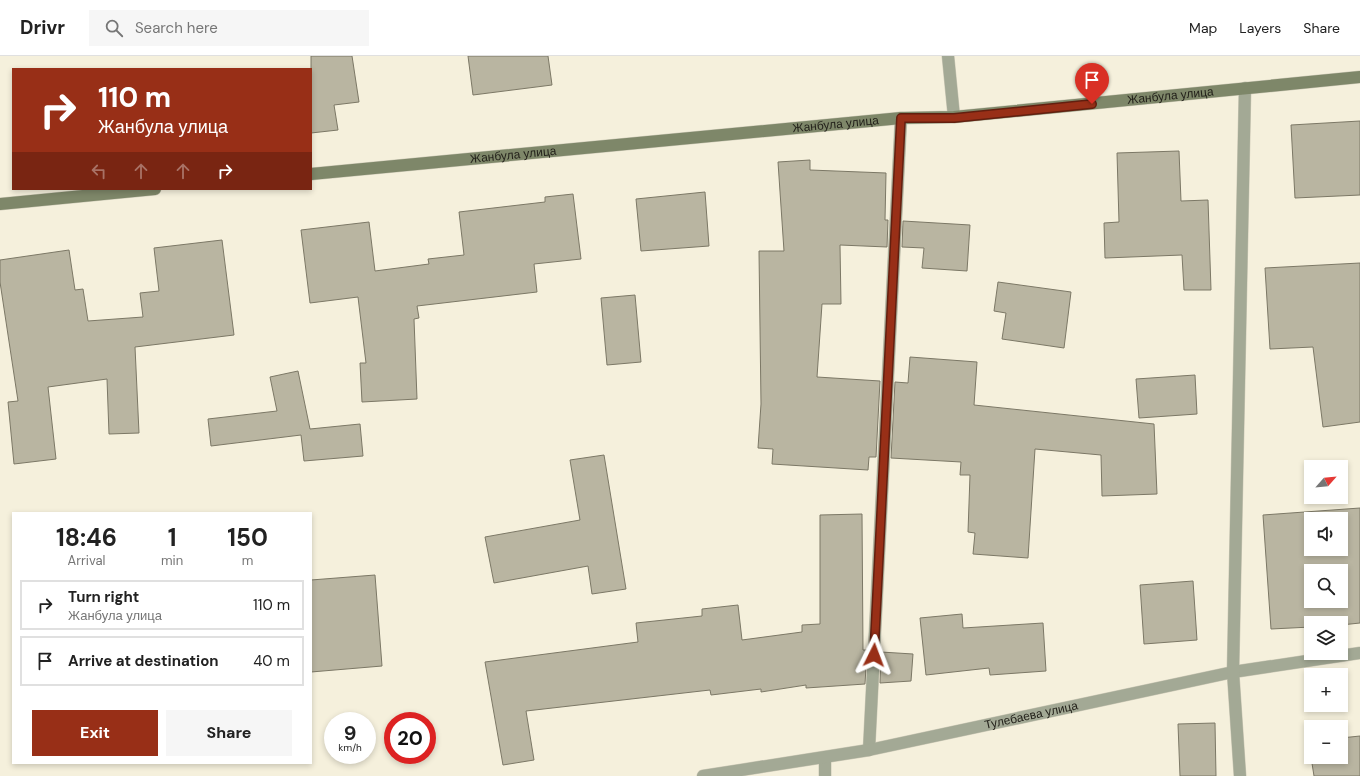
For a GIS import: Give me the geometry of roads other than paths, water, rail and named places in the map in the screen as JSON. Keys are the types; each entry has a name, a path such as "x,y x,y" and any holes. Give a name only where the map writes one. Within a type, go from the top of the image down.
{"street":[{"path":"948,56 954,118"},
{"name":"Жанбула улица","path":"312,174 901,118 954,118 1360,77"},
{"path":"1240,776 1233,672 1245,88"},
{"path":"869,750 901,118"},
{"path":"0,204 145,190"},
{"name":"Тулебаева улица","path":"703,776 869,750 1233,672 1360,653"},
{"path":"825,758 825,776"}]}
